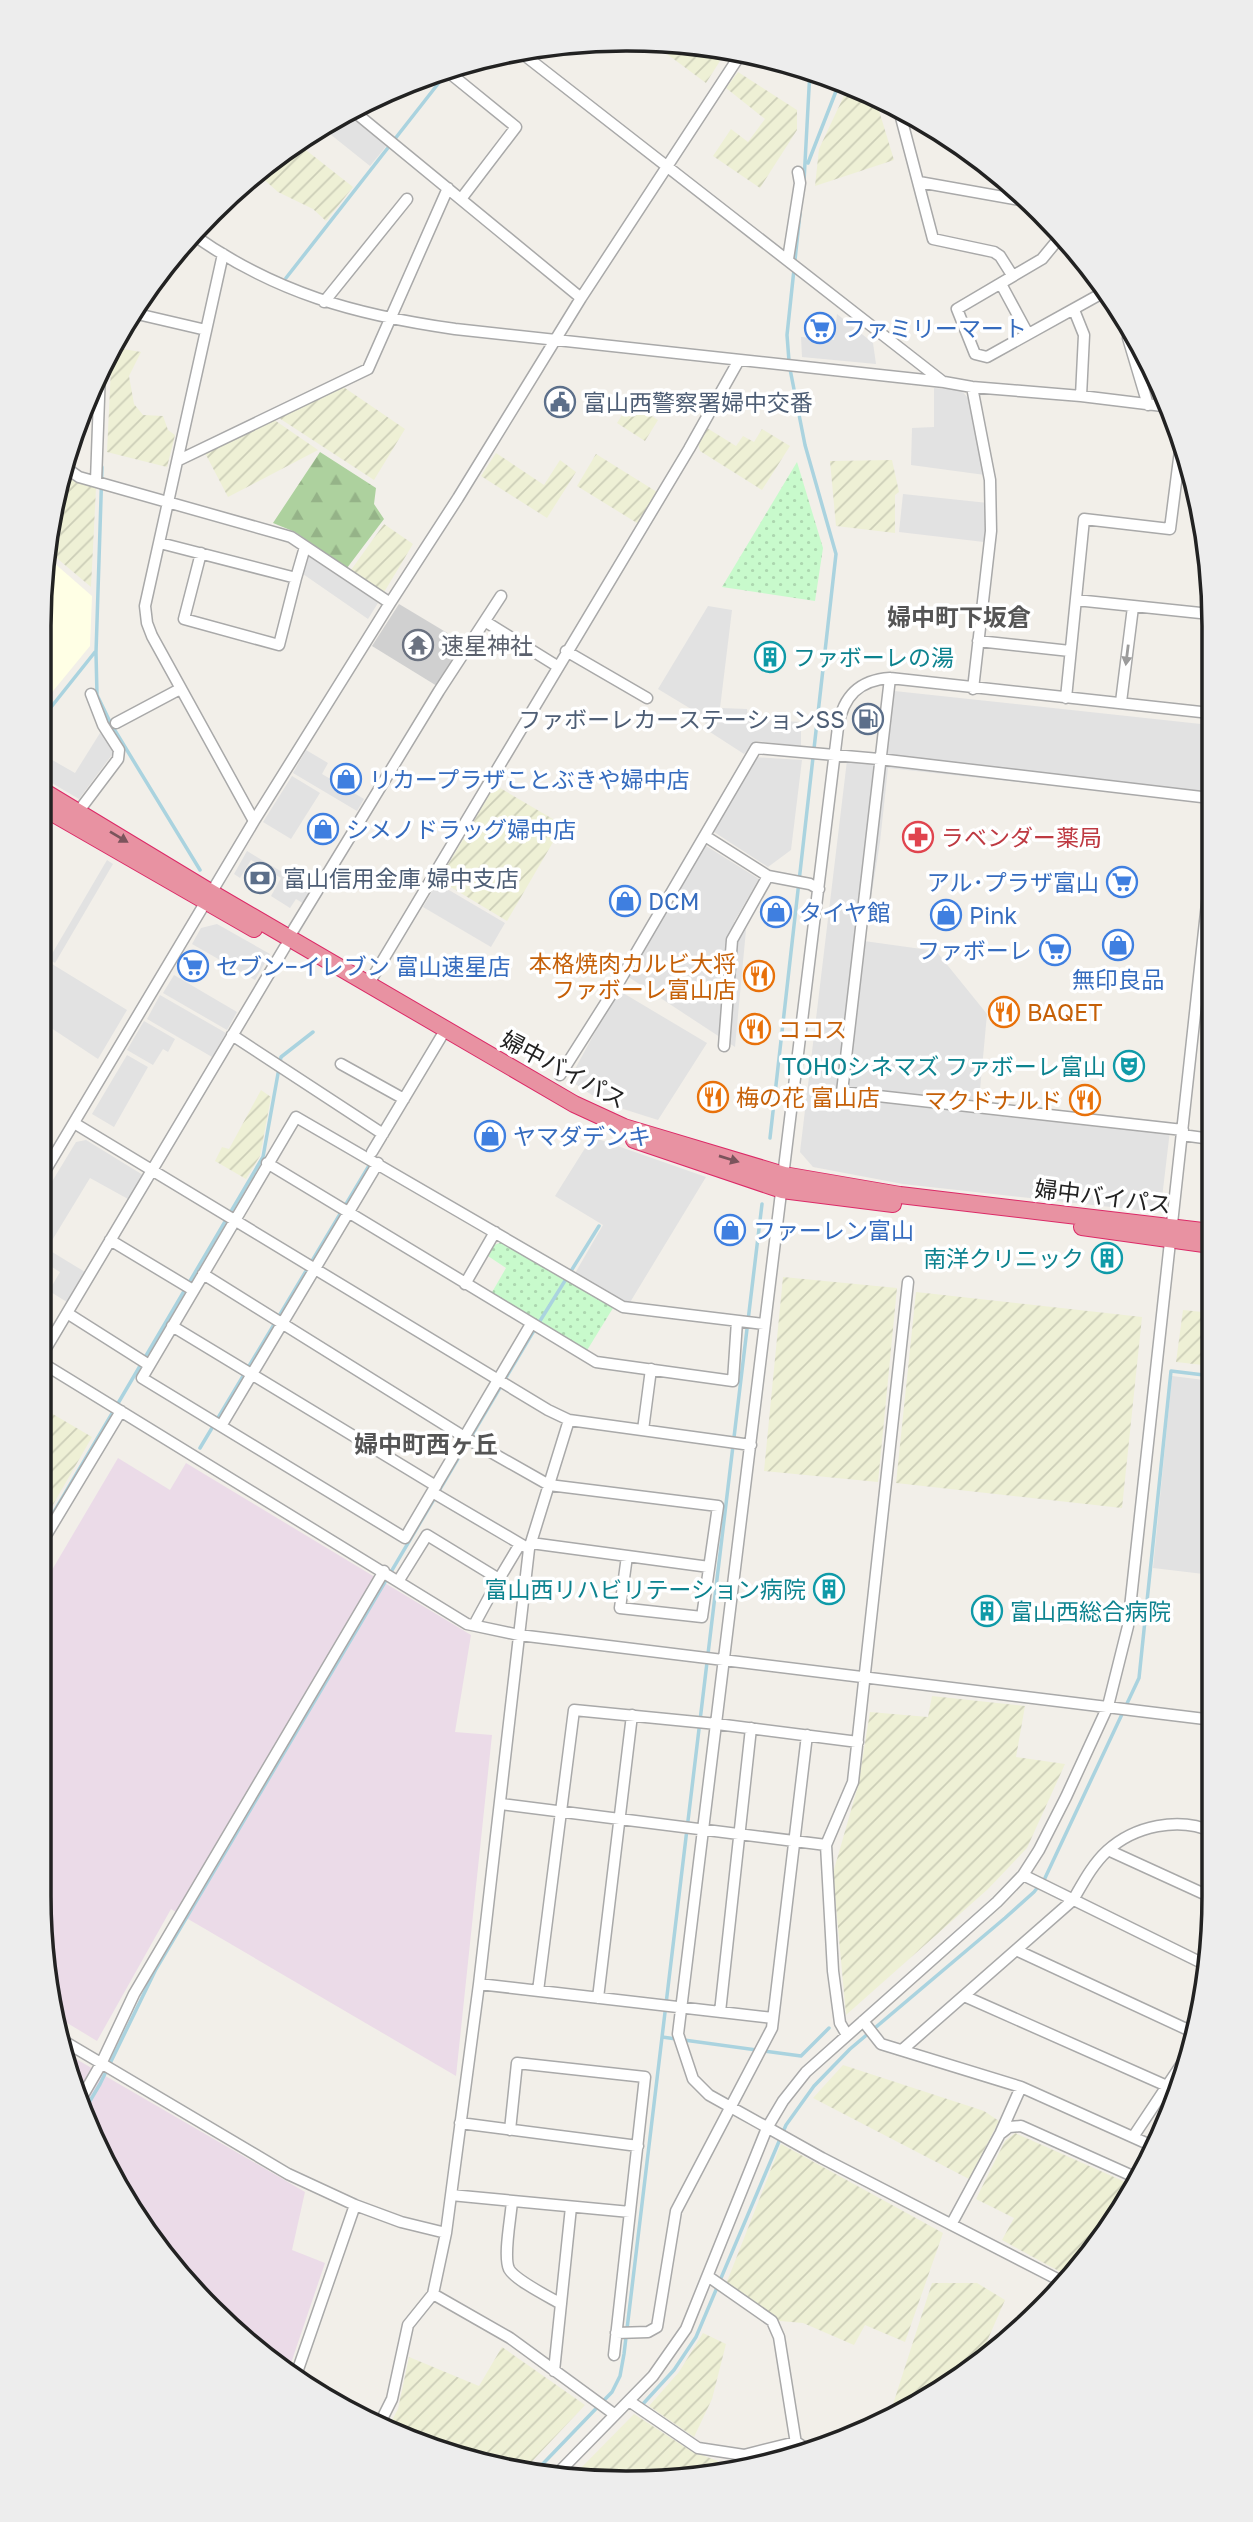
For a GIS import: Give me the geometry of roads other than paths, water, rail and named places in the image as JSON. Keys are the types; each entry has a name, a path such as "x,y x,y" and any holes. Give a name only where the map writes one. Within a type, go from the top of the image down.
{"highway":[{"name":"婦中バイパス","path":"51,796 209,898"},
{"name":"婦中バイパス","path":"51,817 209,898 368,985 573,1104 624,1127 783,1182"},
{"name":"婦中バイパス","path":"287,942 441,1037 592,1123 648,1145 783,1182 1171,1233 1202,1232"},
{"name":"婦中バイパス","path":"1171,1233 1202,1242"}],"street":[{"path":"530,59 944,382"},
{"path":"51,1161 254,821 581,298 736,61"},
{"path":"454,77 516,127 461,199"},
{"path":"361,116 581,298"},
{"path":"905,123 933,239 994,252 1000,256 1012,275"},
{"path":"789,261 800,183 798,172"},
{"path":"919,182 1011,198"},
{"path":"178,460 368,369 448,188"},
{"path":"324,302 407,199"},
{"path":"201,240 270,281 324,302 391,320 466,331 1158,406"},
{"path":"1055,243 1042,259 957,309 975,354 988,356 1097,296"},
{"path":"223,254 145,607 147,623 180,689 254,821"},
{"path":"1001,284 1028,334"},
{"path":"1074,310 1084,335 1081,396"},
{"path":"143,315 206,330"},
{"path":"1132,352 1148,405"},
{"path":"368,985 689,449 739,360"},
{"path":"972,387 990,480 991,531 973,689"},
{"path":"96,404 96,481"},
{"path":"1066,698 1084,519 1170,529 1179,462"},
{"path":"71,472 79,477 291,537 390,603"},
{"path":"160,544 296,578"},
{"path":"201,553 184,619 279,645 305,547"},
{"path":"51,1340 287,942 439,691 501,596"},
{"path":"1076,600 1202,613"},
{"path":"1121,702 1133,607"},
{"path":"486,622 558,666"},
{"path":"978,641 1070,651"},
{"path":"566,651 647,698"},
{"path":"1056,2278 709,2095 693,2079 678,2034 764,1324 840,715 844,703 862,685 874,679 890,678 1202,712"},
{"path":"890,678 842,1092 1202,1137"},
{"path":"116,723 180,689"},
{"path":"78,812 118,760 119,750 103,725 91,694"},
{"path":"561,1075 756,748 879,759 1202,797"},
{"path":"705,836 768,876 810,884 819,889"},
{"path":"724,1046 732,940 768,876"},
{"path":"563,2467 653,2376 686,2329 767,2128 783,2101 806,2072 997,1902 1023,1875 1040,1850 1108,1706 1128,1626 1202,963"},
{"path":"232,1035 383,1134"},
{"path":"372,1152 441,1037"},
{"path":"341,1064 404,1099"},
{"path":"531,1324 405,1538 142,1378 296,1117 623,1307 764,1324"},
{"path":"74,1123 498,1382 569,1420 751,1445"},
{"path":"267,1163 596,1362 733,1381 737,1321"},
{"path":"220,1426 377,1163"},
{"path":"465,1284 495,1232"},
{"path":"110,1240 193,1290"},
{"path":"203,1274 466,1437 549,1485 718,1506 702,1617 620,1608 627,1556"},
{"path":"847,2035 840,2023 833,1970 826,1845 853,1782 908,1282"},
{"path":"67,1313 149,1365"},
{"path":"172,1326 527,1545 709,1567"},
{"path":"51,1368 384,1570 467,1624 519,1636 1202,1719"},
{"path":"643,1430 651,1369"},
{"path":"51,1527 121,1412"},
{"path":"383,2417 391,2399 408,2325 432,2294 446,2233 501,1804 527,1545 569,1420"},
{"path":"399,1580 427,1535 499,1580"},
{"path":"474,1625 499,1580 527,1545"},
{"path":"85,2091 134,1994 384,1570"},
{"path":"538,1991 574,1710 858,1742"},
{"path":"598,1998 632,1716"},
{"path":"720,2011 751,1728"},
{"path":"616,2333 649,2332 657,2327 676,2211 772,2028 807,1735"},
{"path":"501,1804 826,1845"},
{"path":"902,2050 1073,1900 1088,1874 1108,1850 1141,1830 1174,1823 1202,1829"},
{"path":"1108,1850 1202,1893"},
{"path":"1023,1875 1198,1961"},
{"path":"1016,1950 1186,2029"},
{"path":"479,1984 773,2018"},
{"path":"964,1996 1167,2086"},
{"path":"863,2021 881,2044 1021,2087 1146,2143"},
{"path":"70,2045 288,2174 355,2205 401,2222 446,2233"},
{"path":"510,2130 517,2063 645,2077 614,2354"},
{"path":"1133,2137 1173,2076"},
{"path":"952,2223 1000,2134 1021,2087"},
{"path":"460,2123 638,2146"},
{"path":"1000,2134 1010,2127 1021,2126 1130,2174"},
{"path":"451,2196 630,2212"},
{"path":"512,2201 509,2269 515,2276 561,2304"},
{"path":"298,2368 355,2205"},
{"path":"554,2371 571,2207"},
{"path":"709,2277 772,2321 779,2337 799,2445"},
{"path":"432,2294 510,2338 614,2414"},
{"path":"629,2401 698,2448 744,2455 792,2447"}],"waterway":[{"path":"804,181 809,80"},
{"path":"286,278 440,81"},
{"path":"808,163 836,91"},
{"path":"789,361 787,335 800,213"},
{"path":"770,1138 836,554 805,445 790,369"},
{"path":"102,467 97,695 111,724 200,870"},
{"path":"51,707 95,652"},
{"path":"54,1512 263,1157 281,1057 313,1032"},
{"path":"200,1448 370,1164"},
{"path":"542,2465 612,2392 620,2376 624,2354 762,1204"},
{"path":"89,2102 156,1969 530,1337 599,1226"},
{"path":"642,2405 674,2370 696,2337 786,2125 814,2086 850,2049 1005,1918 1034,1892 1045,1878 1139,1678 1171,1371 1202,1375"},
{"path":"662,2037 801,2056 829,2028"}],"place":[{"name":"ファミリーマート","path":"820,328"},
{"name":"富山西警察署婦中交番","path":"560,402"},
{"name":"速星神社","path":"418,645"},
{"name":"ファボーレの湯","path":"770,657"},
{"name":"ファボーレカーステーションSS","path":"868,719"},
{"name":"リカープラザことぶきや婦中店","path":"346,779"},
{"name":"シメノドラッグ婦中店","path":"323,829"},
{"name":"ラベンダー薬局","path":"918,837"},
{"name":"富山信用金庫 婦中支店","path":"260,878"},
{"name":"アル･プラザ富山","path":"1122,882"},
{"name":"DCM","path":"625,901"},
{"name":"タイヤ館","path":"776,912"},
{"name":"Pink","path":"946,915"},
{"name":"無印良品","path":"1118,945"},
{"name":"ファボーレ","path":"1055,950"},
{"name":"セブン−イレブン 富山速星店","path":"193,966"},
{"name":"本格焼肉カルビ大将 ファボーレ富山店","path":"759,976"},
{"name":"BAQET","path":"1004,1012"},
{"name":"ココス","path":"755,1029"},
{"name":"TOHOシネマズ ファボーレ富山","path":"1129,1066"},
{"name":"梅の花 富山店","path":"713,1097"},
{"name":"マクドナルド","path":"1085,1100"},
{"name":"ヤマダデンキ","path":"490,1136"},
{"name":"ファーレン富山","path":"730,1230"},
{"name":"南洋クリニック","path":"1107,1258"},
{"name":"富山西リハビリテーション病院","path":"829,1589"},
{"name":"富山西総合病院","path":"987,1611"}],"district":[{"name":"婦中町下坂倉","path":"959,616"},
{"name":"婦中町西ヶ丘","path":"426,1443"}]}
